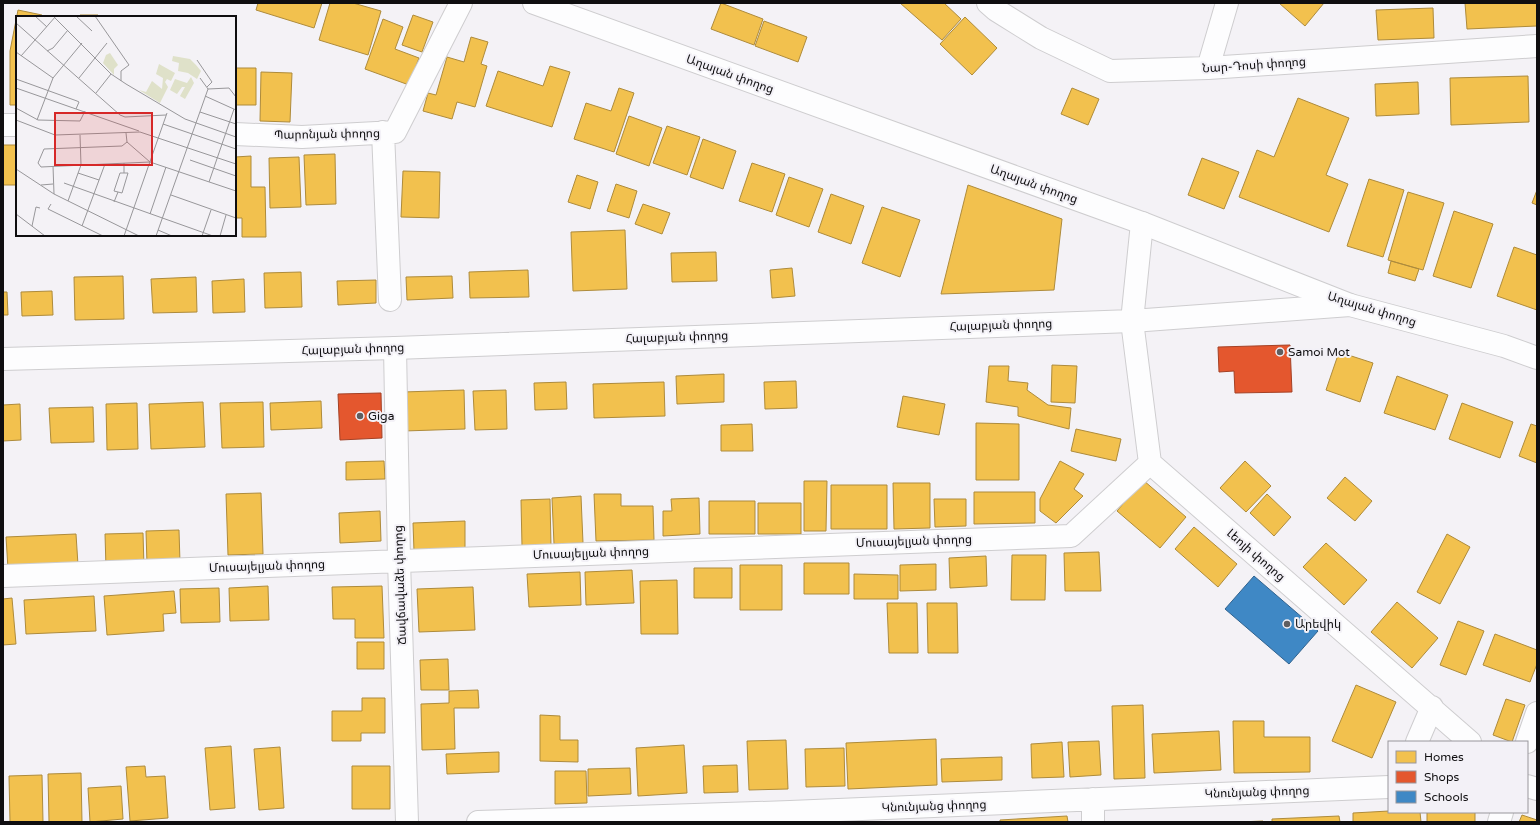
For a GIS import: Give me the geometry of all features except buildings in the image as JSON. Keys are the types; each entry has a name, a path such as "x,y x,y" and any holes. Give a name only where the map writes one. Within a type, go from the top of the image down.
{"street":[{"name":"Պարոնյան փողոց","path":"236,134 302,137 395,132 461,3"},
{"name":"Աղայան փողոց","path":"534,3 1142,223 1350,305 1504,346 1537,358"},
{"name":"Նար-Դոսի փողոց","path":"988,3 996,10 1041,38 1110,71 1208,68 1537,46"},
{"path":"1208,68 1227,3"},
{"path":"3,124 16,125"},
{"path":"383,132 390,300"},
{"path":"1142,223 1132,320 1150,463"},
{"name":"Հալաբյան փողոց","path":"3,359 395,348 1132,320 1350,305"},
{"name":"Ճավճավաձե փողոց","path":"395,348 399,560 407,822"},
{"name":"Մուսայելյան փողոց","path":"3,576 1071,536 1150,463"},
{"name":"Լեոյի փողոց","path":"1150,463 1432,707 1469,741"},
{"path":"1417,741 1432,707"},
{"path":"1527,741 1537,713"},
{"name":"Կնունյանց փողոց","path":"478,822 788,817 1093,799 1388,787"},
{"path":"1093,799 1093,822"}],"place":[{"name":"Samoi Mot","path":"1280,352"},
{"name":"Giga","path":"360,416"},
{"name":"Արեվիկ","path":"1287,624"}]}
